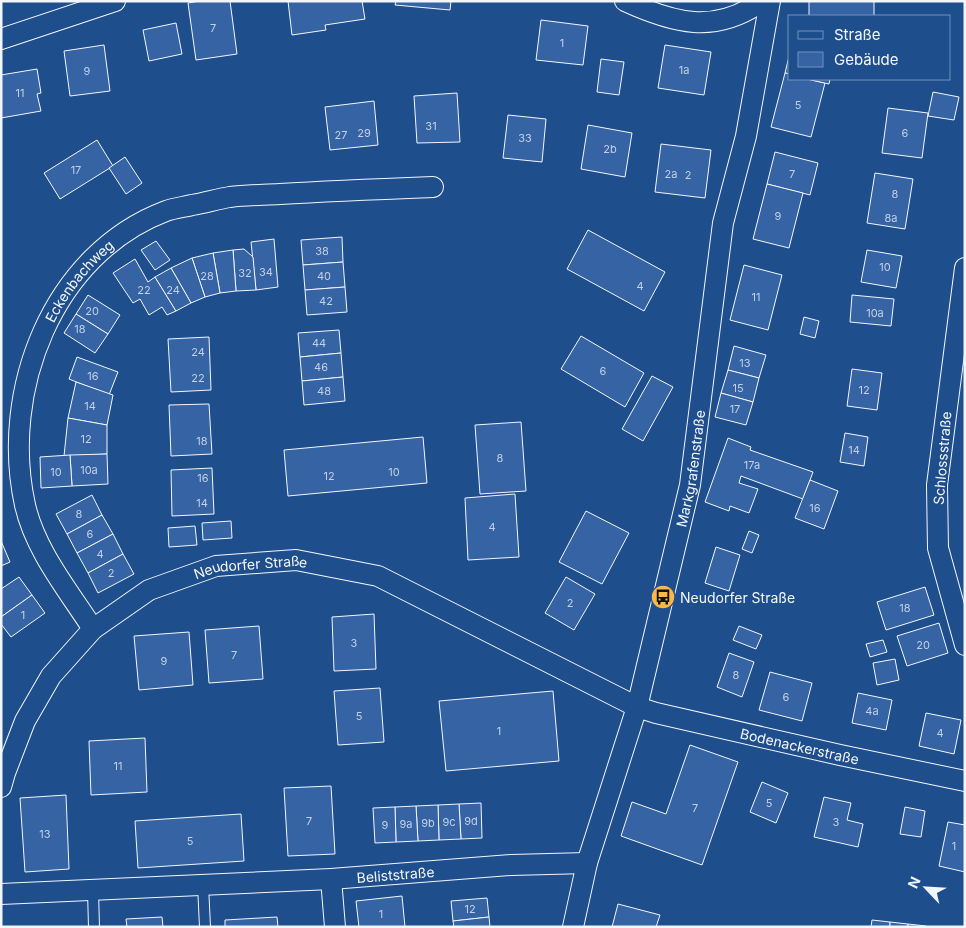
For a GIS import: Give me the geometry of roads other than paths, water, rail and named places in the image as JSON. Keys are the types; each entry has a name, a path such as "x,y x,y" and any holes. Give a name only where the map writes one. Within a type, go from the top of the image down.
{"street":[{"path":"1,39 115,1"},
{"path":"625,1 673,20 703,23 735,16 762,1"},
{"name":"Markgrafenstraße","path":"573,927 587,863 637,707 690,485 723,223 746,136 770,1"},
{"name":"Eckenbachweg","path":"93,629 39,544 25,506 19,463 19,421 27,374 43,330 65,290 93,258 128,229 167,210 230,197 434,187"},
{"name":"Schlossstraße","path":"965,268 937,484 938,548 965,645"},
{"name":"Neudorfer Straße","path":"1,787 25,721 50,676 93,629 149,590 216,566 296,560 378,576 637,707"},
{"name":"Bodenackerstraße","path":"637,707 656,714 965,781"},
{"name":"Beliststraße","path":"1,894 331,879 511,865 587,863"},
{"path":"331,879 335,927"}],"lane":[{"path":"203,885 205,927"},
{"path":"93,891 94,927"}],"place":[{"name":"Neudorfer Straße","path":"663,597"}]}
